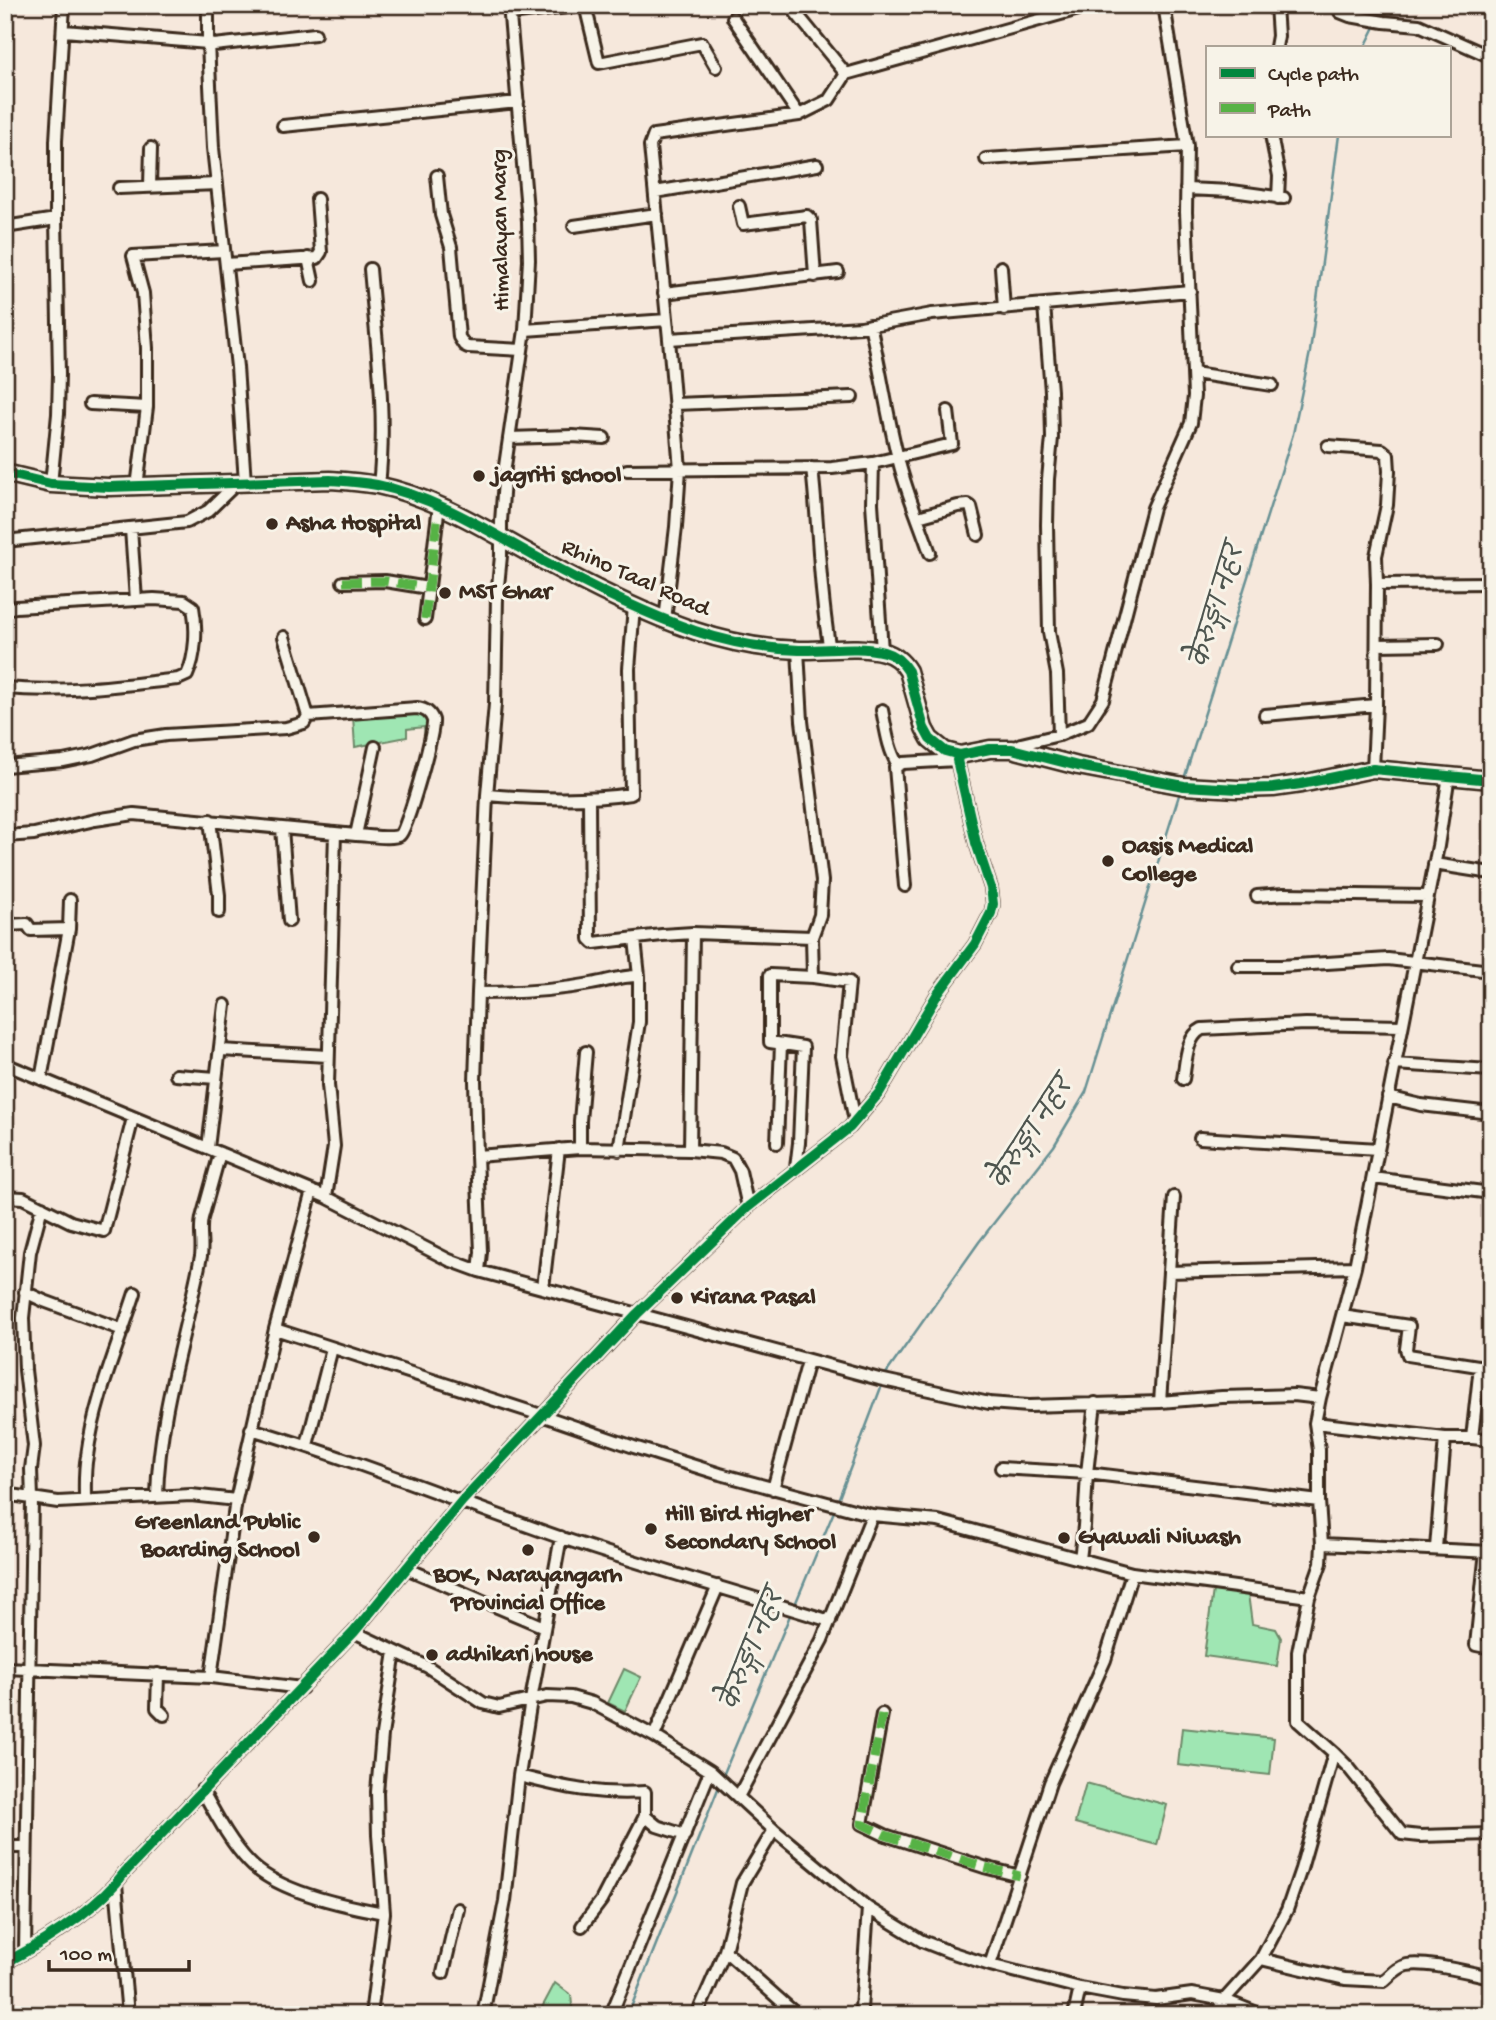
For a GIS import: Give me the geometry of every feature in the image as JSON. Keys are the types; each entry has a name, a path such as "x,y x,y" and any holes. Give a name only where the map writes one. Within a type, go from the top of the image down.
{"street":[{"path":"51,484 59,374 56,141 64,5"},
{"path":"5,541 187,522 208,511 242,482 237,367 213,148 208,5"},
{"path":"509,10 585,5 599,63 702,43 716,67"},
{"path":"665,620 680,469 650,146 654,135 799,115 829,100 846,74 1067,9 1093,5"},
{"path":"1012,749 1021,744 1059,736 1088,723 1103,700 1153,509 1191,423 1194,373 1186,146 1164,5"},
{"path":"1276,5 1276,46"},
{"path":"1343,5 1340,12 1350,16 1419,25 1491,57"},
{"name":"Himalayan Marg","path":"479,1271 481,1251 475,1081 487,795 495,704 496,607 505,466 525,330 529,260 528,221 509,10"},
{"path":"796,13 846,74"},
{"path":"733,18 799,115"},
{"path":"64,31 214,45 315,34"},
{"path":"284,126 518,102"},
{"path":"1186,189 1232,191 1281,198 1271,136"},
{"path":"986,159 1186,146"},
{"path":"150,186 151,148"},
{"path":"655,192 817,165"},
{"path":"437,176 441,215 451,247 461,341 468,347 522,350"},
{"path":"119,188 217,184"},
{"path":"226,264 317,258 321,252 317,199"},
{"path":"739,206 743,224 807,216 811,220 814,276"},
{"path":"574,226 657,214"},
{"path":"5,227 56,219"},
{"path":"136,487 147,407 147,348 143,293 133,256 224,251"},
{"path":"307,258 313,281"},
{"path":"1001,267 1004,309"},
{"path":"370,269 381,407 379,485"},
{"path":"664,293 838,272"},
{"path":"669,339 870,325 932,314 1190,291"},
{"path":"1044,305 1052,426 1047,514 1049,632 1057,674 1059,736"},
{"path":"525,330 667,320"},
{"path":"870,325 898,458 908,495 930,554"},
{"path":"1194,373 1272,385"},
{"path":"674,404 852,397"},
{"path":"90,404 147,407"},
{"path":"627,470 812,468 873,463 952,444 948,411"},
{"path":"509,438 604,438"},
{"path":"1328,446 1382,450 1388,455 1387,505 1376,556 1377,645 1373,769"},
{"path":"873,463 872,503 882,651 897,658 908,671 930,740 959,757"},
{"path":"812,468 822,608 830,650"},
{"name":"Rhino Taal Road","path":"5,473 51,484 136,487 330,480 379,485 407,492 439,505 577,579 665,620 721,639 798,650 882,651"},
{"path":"425,619 439,505"},
{"path":"918,517 968,505 971,507 978,535"},
{"path":"131,529 136,600"},
{"path":"343,582 384,581 428,588"},
{"path":"1377,584 1491,583"},
{"path":"5,609 173,599 184,601 193,607 194,636 191,667 187,675 178,679 83,690 5,688"},
{"path":"487,795 540,799 631,794 629,668 634,606"},
{"path":"5,766 63,761 92,755 134,740 286,728 304,723 308,716 284,637"},
{"path":"1377,645 1438,645"},
{"path":"798,650 802,721 822,881 820,915 812,937 813,977"},
{"path":"1265,715 1376,705"},
{"path":"5,836 34,834 134,814 356,835 388,837 403,832 434,728 428,711 417,708 308,716"},
{"path":"883,710 892,757 898,765"},
{"path":"356,835 375,747"},
{"path":"898,765 959,757 990,749 1012,749 1078,766 1184,786 1273,788 1373,769 1491,779"},
{"path":"5,1963 80,1916 116,1884 354,1632 462,1501 637,1314 748,1207 855,1121 879,1093 937,995 975,944 993,904 991,888 976,843 959,757"},
{"path":"898,765 895,770 905,886"},
{"path":"1449,775 1355,1267 1315,1423 1319,1450 1321,1563 1309,1597 1298,1652 1298,1721 1349,1768 1402,1834 1490,1834 1491,1831"},
{"path":"589,798 590,939 594,943 662,934 693,933 812,937"},
{"path":"210,820 219,912"},
{"path":"282,828 289,921"},
{"path":"326,1197 334,1146 328,1056 335,833"},
{"path":"1434,864 1491,873"},
{"path":"1257,896 1428,896"},
{"path":"41,1079 69,929 70,900"},
{"path":"5,926 27,924 31,930 69,929"},
{"path":"690,1150 693,933"},
{"path":"619,1150 639,1022 639,976 635,939"},
{"path":"1238,966 1281,966 1363,959 1414,961 1491,971"},
{"path":"796,1168 803,1047 770,1042 770,975 849,982 842,1056 855,1121"},
{"path":"478,993 531,993 593,984 621,976 639,976"},
{"path":"208,1148 225,1005"},
{"path":"1183,1079 1191,1038 1195,1032 1202,1029 1306,1024 1402,1026"},
{"path":"777,1143 781,1044"},
{"path":"221,1050 328,1056"},
{"path":"580,1148 586,1052"},
{"path":"5,1064 313,1191 449,1259 479,1271 699,1329 807,1361 970,1399 1012,1405 1160,1402 1282,1395 1320,1398"},
{"path":"1394,1065 1491,1070"},
{"path":"176,1074 216,1078"},
{"path":"1388,1097 1421,1105 1491,1114"},
{"path":"5,1197 23,1198 71,1222 104,1231 133,1118"},
{"path":"1200,1138 1378,1149"},
{"path":"477,1156 580,1148 721,1153 733,1158 740,1171 748,1207"},
{"path":"543,1288 559,1149"},
{"path":"157,1496 162,1429 201,1256 202,1218 220,1153"},
{"path":"1373,1178 1491,1193"},
{"path":"211,1677 236,1500 275,1329 313,1191"},
{"path":"1160,1402 1174,1196"},
{"path":"25,1952 31,1469 34,1446 22,1335 30,1252 42,1207"},
{"path":"1169,1272 1355,1267"},
{"path":"25,1292 123,1330"},
{"path":"85,1500 89,1444 108,1374 135,1293"},
{"path":"1342,1316 1409,1326 1406,1349 1408,1355 1486,1367 1472,1438"},
{"path":"275,1329 634,1447 829,1504 872,1515 939,1521 1132,1573 1309,1597"},
{"path":"307,1445 332,1348"},
{"path":"773,1489 807,1361"},
{"path":"1080,1559 1095,1403"},
{"path":"1315,1423 1445,1438 1491,1440"},
{"path":"251,1429 307,1445 657,1570 830,1621"},
{"path":"1436,1548 1445,1438"},
{"path":"1001,1468 1087,1473 1319,1501"},
{"path":"5,1494 58,1502 191,1495 236,1500"},
{"path":"738,1797 830,1621 872,1515"},
{"path":"483,2015 505,1901 519,1776 531,1700 561,1537"},
{"path":"1322,1545 1488,1551 1476,1645 1491,1648"},
{"path":"408,1569 544,1627"},
{"path":"990,1965 1051,1783 1105,1660 1132,1573"},
{"path":"654,1736 718,1586"},
{"path":"354,1632 428,1667 483,1703 499,1707 547,1696 572,1697 592,1703 654,1736 712,1773 774,1830 868,1908 922,1941 990,1965 1080,1988 1156,1999 1192,1994 1224,2000 1262,2015"},
{"path":"371,2015 384,1913 377,1792 382,1735 395,1652"},
{"path":"5,1668 211,1677 302,1688"},
{"path":"158,1674 157,1708 164,1714"},
{"path":"882,1713 862,1824 885,1835 1020,1876"},
{"path":"1216,2015 1224,2000 1261,1959 1287,1910 1334,1753"},
{"path":"611,2015 712,1773"},
{"path":"519,1776 588,1791 613,1794 645,1792 645,1816 601,1901 582,1926"},
{"path":"202,1790 222,1826 250,1864 278,1884 330,1901 384,1913"},
{"path":"645,1816 657,1826 685,1835"},
{"path":"697,2015 726,1951 742,1883 774,1830"},
{"path":"5,1847 26,1847"},
{"path":"116,1884 128,2015"},
{"path":"859,2015 862,2009 868,1908"},
{"path":"443,1973 458,1909"},
{"path":"726,1951 797,2015"},
{"path":"1261,1959 1345,1979 1384,1981 1405,1965 1468,1971 1491,1977"},
{"path":"1074,2015 1080,1988"}],"green space":[{"path":"423,714 428,723 425,738 424,727 407,729 407,737 355,747 353,716"},
{"path":"1213,1590 1248,1594 1252,1624 1276,1629 1281,1638 1277,1666 1204,1656"},
{"path":"624,1669 641,1677 625,1711 608,1703"},
{"path":"1182,1728 1274,1738 1270,1775 1178,1765"},
{"path":"1086,1783 1167,1805 1157,1845 1075,1823"},
{"path":"555,1983 571,1995 573,2015 538,2015"}],"waterway":[{"name":"केेरुङ्गा नहर","path":"1381,18 1388,5"},
{"name":"केेरुङ्गा नहर","path":"1366,46 1377,23"},
{"name":"केेरुङ्गा नहर","path":"1184,779 1293,434 1310,352 1339,136"},
{"name":"केेरुङ्गा नहर","path":"885,1375 979,1242 1054,1146 1086,1092 1180,792"},
{"name":"केेरुङ्गा नहर","path":"837,1503 883,1382"},
{"name":"केेरुङ्गा नहर","path":"794,1607 835,1509"},
{"name":"केेरुङ्गा नहर","path":"722,1778 791,1613"},
{"name":"केेरुङ्गा नहर","path":"628,2015 720,1784"}],"marked path":[{"path":"425,619 439,505"},
{"path":"343,582 385,581 428,588"},
{"path":"882,1714 862,1824 885,1835 1020,1876"}],"cycle path":[{"path":"5,473 51,484 109,487 330,480 398,490 459,515 614,597 695,631 733,642 773,648 863,649 892,655 901,661 908,671 924,728 930,739 945,751 960,755 990,749 1012,749 1078,766 1184,786 1238,789 1301,784 1373,769 1491,780"},
{"path":"5,1963 54,1935 100,1899 354,1632 462,1501 637,1314 748,1207 850,1127 879,1093 937,995 975,944 991,913 991,888 976,843 957,760 960,755"}],"place":[{"name":"jagriti school","path":"479,476"},
{"name":"Asha Hospital","path":"272,524"},
{"name":"MST Ghar","path":"445,593"},
{"name":"Oasis Medical College","path":"1108,861"},
{"name":"Kirana Pasal","path":"677,1298"},
{"name":"Hill Bird Higher Secondary School","path":"651,1529"},
{"name":"Greenland Public Boarding School","path":"314,1537"},
{"name":"Gyawali Niwash","path":"1064,1538"},
{"name":"BOK, Narayangarh Provincial Office","path":"528,1550"},
{"name":"adhikari house","path":"432,1655"}]}
